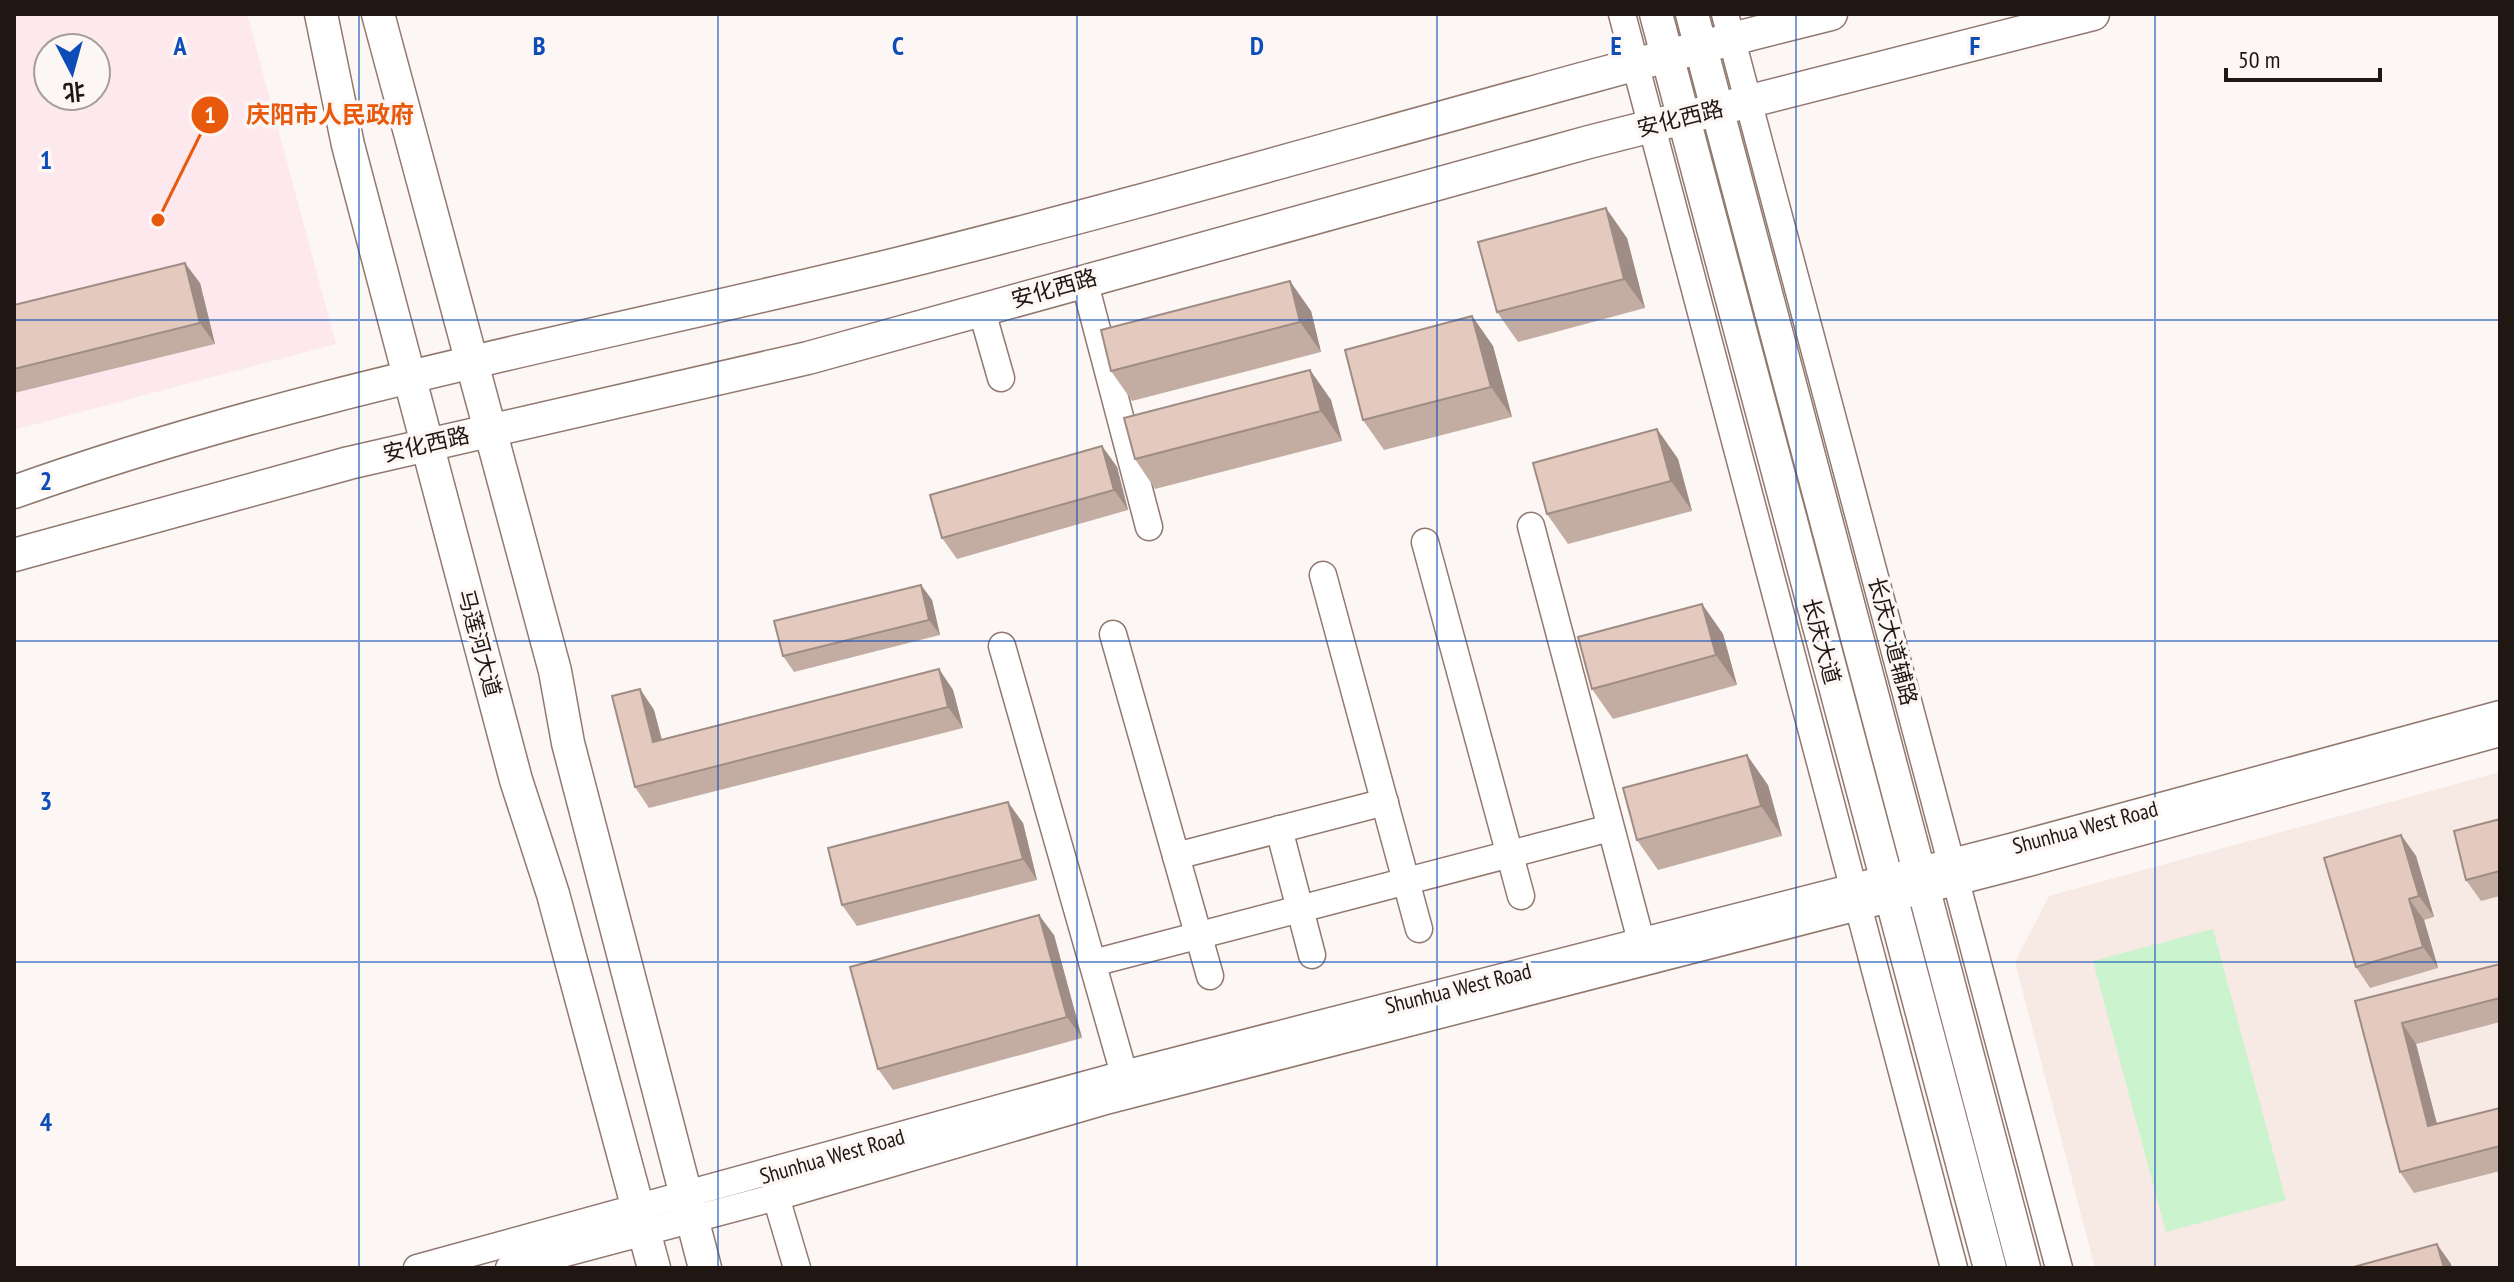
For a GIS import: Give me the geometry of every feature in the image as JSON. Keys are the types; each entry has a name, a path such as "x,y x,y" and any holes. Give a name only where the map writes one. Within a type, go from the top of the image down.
{"main road":[{"name":"马莲河大道","path":"321,14 348,145 516,780 553,894 654,1268"},
{"path":"378,14 490,429 705,1268"},
{"name":"长庆大道","path":"1656,14 1990,1268"},
{"name":"长庆大道","path":"1692,14 2024,1268"},
{"path":"14,492 94,464 410,376 904,263 1636,66 1701,48 1728,27 1831,14"},
{"name":"安化西路","path":"14,555 428,444 808,358 1683,117 2093,14"}],"street":[{"path":"1622,14 1954,1268"},
{"name":"长庆大道辅路","path":"1728,27 2059,1268"},
{"path":"1084,280 1149,527"},
{"path":"981,308 1001,378"},
{"path":"1531,526 1641,941"},
{"path":"1425,542 1521,896"},
{"path":"1323,575 1419,929"},
{"path":"1113,634 1210,976"},
{"path":"1002,646 1124,1074"},
{"name":"Shunhua West Road","path":"1954,872 2500,714"},
{"name":"Shunhua West Road","path":"689,1207 776,1197 1102,1102 1888,888 2500,733"},
{"path":"1176,856 1385,802"},
{"path":"1093,963 1610,828"},
{"path":"1279,829 1312,955"},
{"name":"Shunhua West Road","path":"417,1268 689,1207 1124,1074 1641,941 1855,897"},
{"path":"776,1197 797,1268"},
{"name":"Shunhua West Road","path":"509,1268 641,1220"}],"shaded area":[{"path":"14,14 247,14 336,344 14,430"},
{"path":"2500,772 2500,1268 2095,1268 2015,962 2049,896"}],"green space":[{"path":"2213,929 2286,1200 2166,1232 2093,961"}],"building":[{"path":"1606,208 1624,279 1497,312 1478,242"},
{"path":"185,263 200,323 14,369 14,305"},
{"path":"1290,281 1300,322 1111,371 1101,330"},
{"path":"1472,316 1491,387 1363,420 1345,350"},
{"path":"1310,370 1321,411 1135,459 1124,418"},
{"path":"1657,429 1671,481 1547,514 1533,463"},
{"path":"1102,446 1114,490 942,538 930,495"},
{"path":"921,585 929,620 783,656 774,621"},
{"path":"1702,604 1716,655 1592,689 1578,637"},
{"path":"939,669 948,707 635,787 612,696 640,689 653,742"},
{"path":"1747,755 1761,806 1637,840 1623,788"},
{"path":"1008,802 1023,859 842,905 828,848"},
{"path":"2500,819 2500,871 2466,880 2454,831"},
{"path":"2401,835 2419,896 2409,899 2423,947 2356,967 2324,858"},
{"path":"1039,915 1067,1017 878,1069 850,967"},
{"path":"2500,964 2500,998 2402,1023 2428,1126 2500,1108 2500,1146 2400,1172 2355,1001"},
{"path":"2437,1244 2444,1268 2350,1268"}],"place":[{"name":"庆阳市人民政府","path":"158,220"}]}
